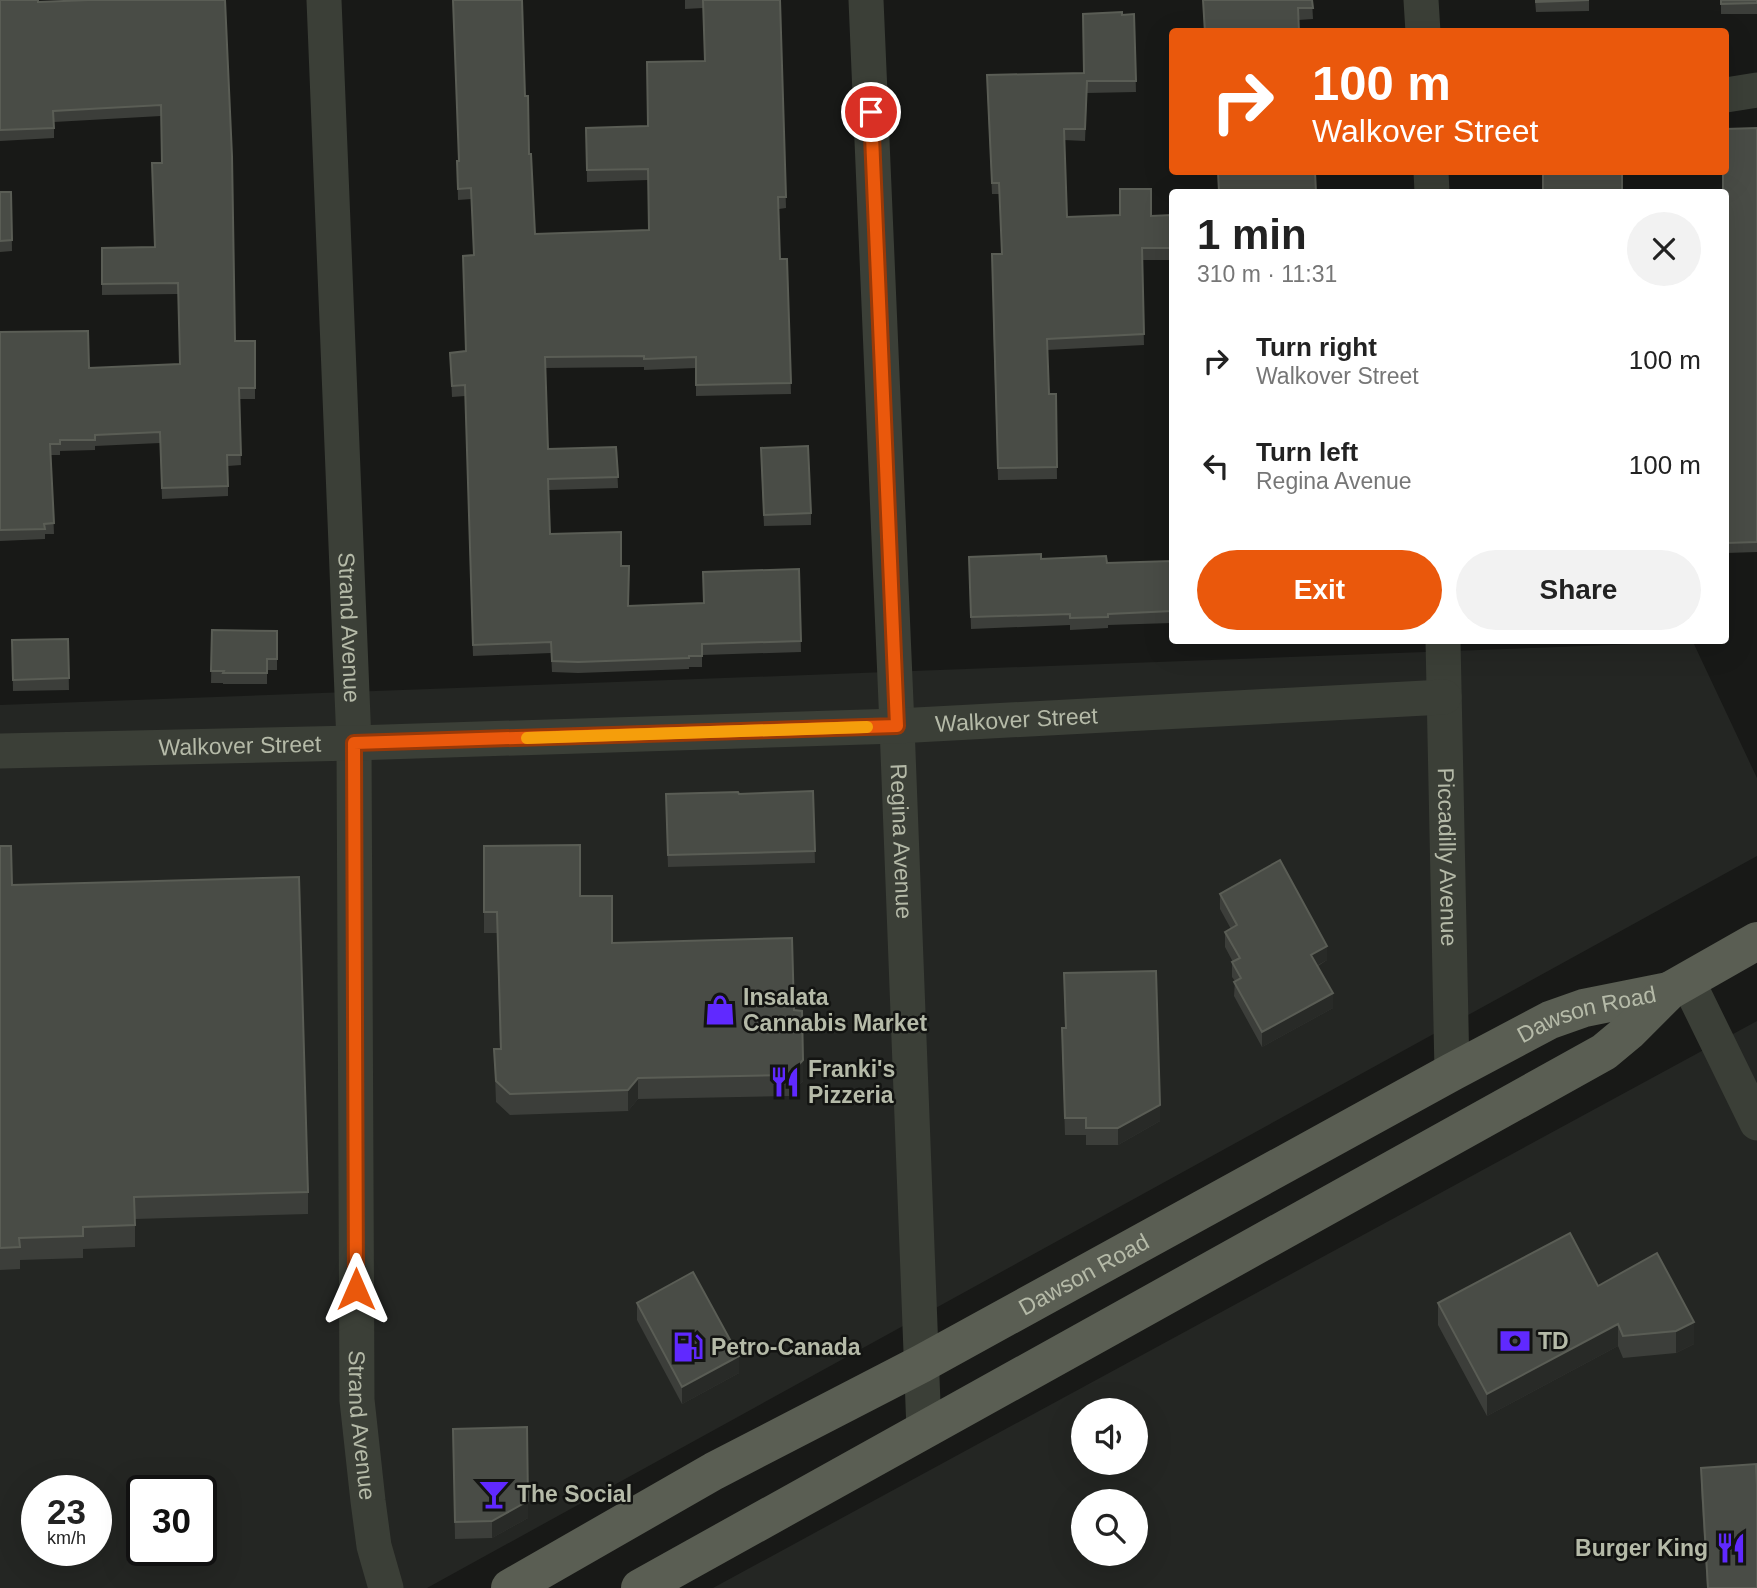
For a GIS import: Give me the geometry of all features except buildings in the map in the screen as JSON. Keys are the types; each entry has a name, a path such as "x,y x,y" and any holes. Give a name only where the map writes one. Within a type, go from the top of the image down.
{"main road":[{"name":"Dawson Road","path":"640,1588 1604,1052 1678,986 1757,941"},
{"name":"Dawson Road","path":"510,1588 713,1471 921,1364 1550,1020 1584,1008 1678,986"}],"street":[{"name":"Strand Avenue","path":"324,0 354,743 357,1400 374,1546 386,1588"},
{"name":"Regina Avenue","path":"866,0 924,1430"},
{"path":"1421,0 1423,28"},
{"path":"1729,95 1757,90"},
{"name":"Piccadilly Avenue","path":"1443,644 1452,1072"},
{"name":"Walkover Street","path":"0,751 897,726 1444,697"},
{"path":"1678,986 1757,1123"}],"shaded area":[{"path":"1694,644 1757,778 1757,856 427,1588 0,1588 0,705"},
{"path":"1757,1021 1757,1588 713,1588"}],"slow traffic":[{"path":"527,738 867,727"}],"place":[{"name":"Insalata Cannabis Market","path":"720,1010"},
{"name":"Franki's Pizzeria","path":"785,1082"},
{"name":"TD","path":"1515,1341"},
{"name":"Petro-Canada","path":"688,1347"},
{"name":"The Social","path":"494,1494"},
{"name":"Burger King","path":"1731,1548"}],"route":[{"path":"356,1289 354,743 897,726 871,112"}]}
